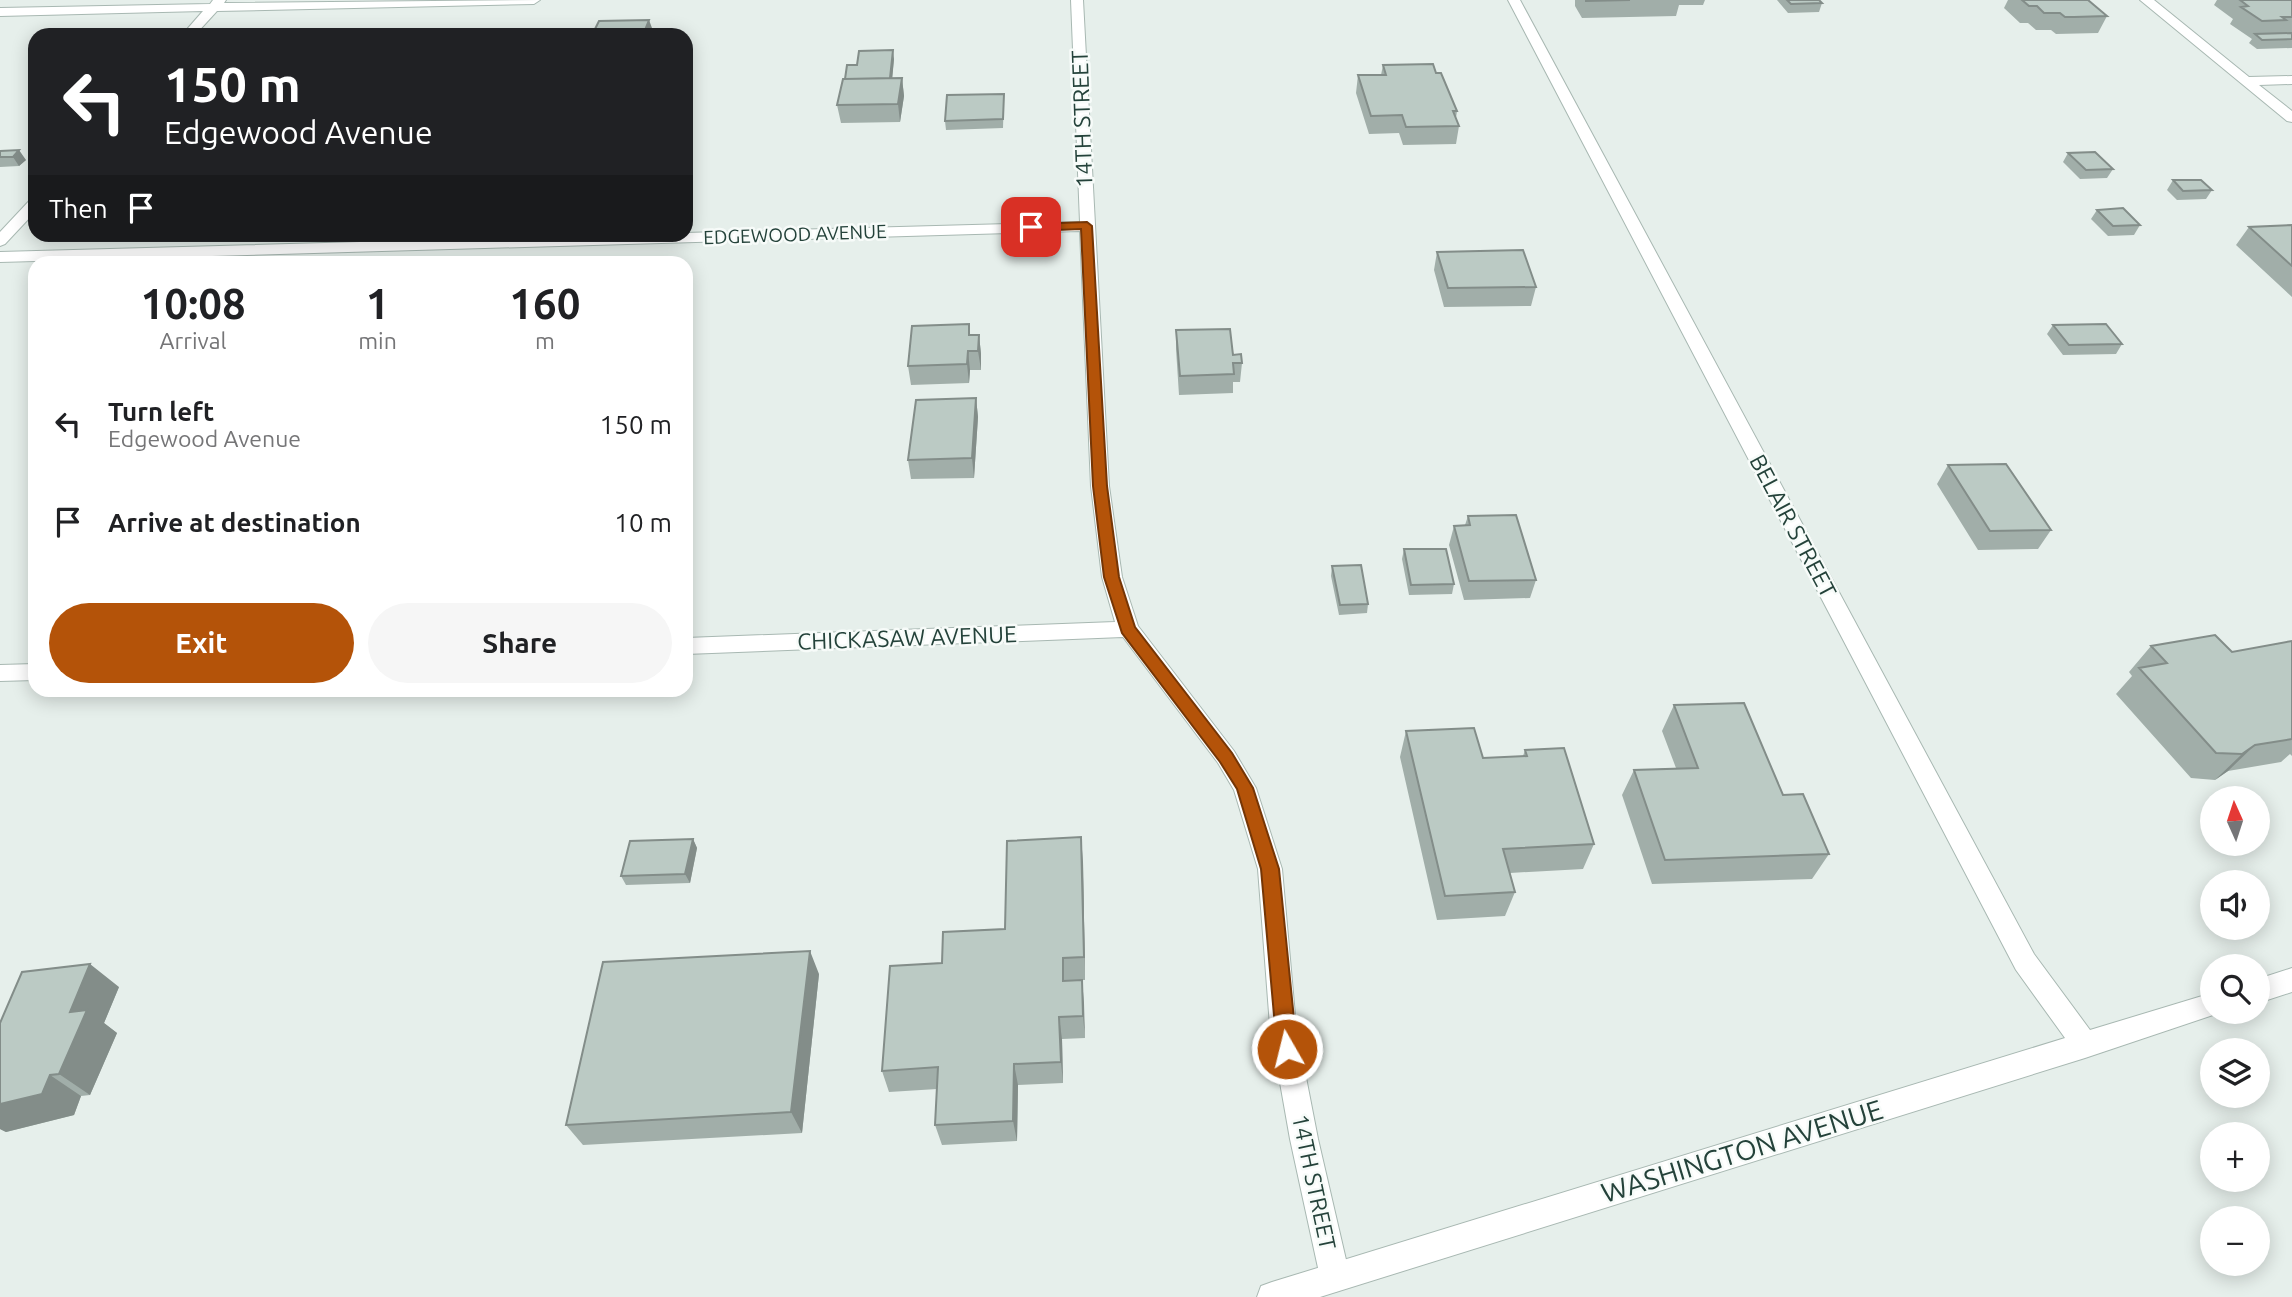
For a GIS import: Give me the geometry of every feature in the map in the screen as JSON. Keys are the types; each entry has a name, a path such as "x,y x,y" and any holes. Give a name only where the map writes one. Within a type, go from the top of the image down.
{"street":[{"path":"0,12 217,4 534,0"},
{"name":"14TH STREET","path":"1077,0 1100,486 1111,577 1128,629 1226,757 1245,788 1270,869 1283,1026 1304,1139 1335,1278"},
{"name":"BELAIR STREET","path":"1514,0 2025,962 2085,1045"},
{"path":"2146,0 2292,118"},
{"path":"195,28 217,4"},
{"path":"2246,81 2292,80"},
{"path":"0,241 28,211"},
{"name":"EDGEWOOD AVENUE","path":"693,237 1087,226"},
{"name":"EDGEWOOD AVENUE","path":"35,256 526,242"},
{"name":"EDGEWOOD AVENUE","path":"0,257 28,256"},
{"name":"CHICKASAW AVENUE","path":"693,646 1128,629"},
{"path":"0,673 28,672"},
{"path":"2270,987 2292,980"},
{"name":"WASHINGTON AVENUE","path":"1272,1297 2200,1009"}],"building":[{"path":"1787,0 1819,0 1822,3 1791,4"},
{"path":"2022,0 2088,0 2107,16 2065,17 2060,13 2044,13 2037,6 2029,6"},
{"path":"2240,0 2292,0 2292,17 2282,17 2286,20 2262,21 2241,7 2248,6"},
{"path":"649,20 646,28 596,28 599,21"},
{"path":"2292,33 2292,39 2262,40 2255,34"},
{"path":"893,50 890,78 845,79 847,65 857,65 859,51"},
{"path":"1433,64 1436,73 1441,73 1457,111 1453,111 1459,126 1406,127 1402,115 1371,116 1358,75 1386,75 1383,65"},
{"path":"902,78 898,104 837,105 843,79"},
{"path":"1004,94 1003,119 945,121 947,95"},
{"path":"19,150 13,157 0,157 0,151"},
{"path":"2095,152 2113,169 2086,170 2068,153"},
{"path":"2173,180 2201,180 2212,190 2183,191"},
{"path":"2123,208 2140,225 2113,226 2097,210"},
{"path":"2292,225 2292,266 2249,227"},
{"path":"1523,250 1536,287 1448,288 1437,252"},
{"path":"969,324 969,335 979,335 978,351 968,351 967,364 908,366 912,326"},
{"path":"2106,324 2122,344 2069,345 2053,325"},
{"path":"1230,329 1233,355 1241,354 1242,363 1233,363 1234,374 1180,376 1176,330"},
{"path":"976,398 972,458 908,460 916,400"},
{"path":"2006,464 2051,530 1990,531 1948,465"},
{"path":"1516,515 1536,580 1469,581 1454,526 1470,525 1468,516"},
{"path":"1404,549 1446,549 1454,584 1411,585"},
{"path":"1361,565 1368,604 1340,605 1332,566"},
{"path":"2215,635 2232,652 2292,641 2292,739 2255,745 2242,754 2216,753 2139,668 2167,663 2151,646"},
{"path":"1744,703 1783,795 1803,794 1829,854 1665,860 1634,770 1698,768 1674,705"},
{"path":"1474,728 1483,758 1527,756 1525,750 1564,748 1594,844 1503,849 1515,892 1445,896 1406,731"},
{"path":"1081,837 1084,957 1063,958 1063,981 1082,980 1083,1016 1059,1017 1061,1062 1014,1064 1013,1121 935,1125 938,1067 882,1071 890,966 942,963 943,932 1005,929 1007,841"},
{"path":"693,839 685,874 621,876 630,841"},
{"path":"810,951 791,1112 566,1125 603,962"},
{"path":"90,964 70,1012 87,1010 59,1074 50,1075 42,1094 0,1104 0,1023 22,972"}],"route":[{"path":"1031,227 1087,226 1100,486 1111,577 1128,629 1145,655 1226,757 1245,788 1270,869 1287,1049"}]}
